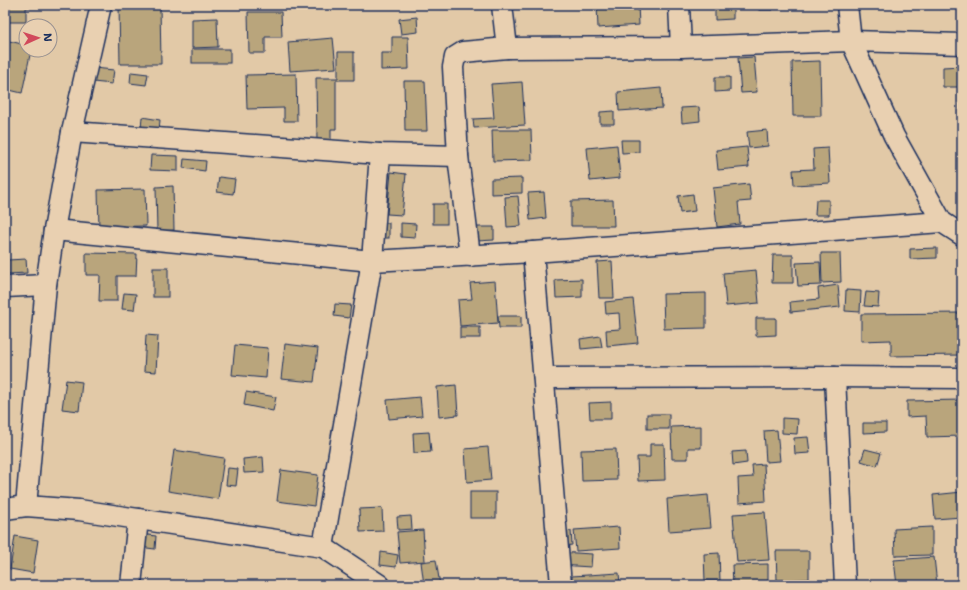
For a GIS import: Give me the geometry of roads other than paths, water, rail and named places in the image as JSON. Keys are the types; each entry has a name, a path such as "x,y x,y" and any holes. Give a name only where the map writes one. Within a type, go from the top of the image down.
{"street":[{"path":"26,506 46,285 54,230 72,132 101,5"},
{"path":"502,5 506,48"},
{"path":"679,5 681,47"},
{"path":"847,5 851,41 894,136 942,222 962,235"},
{"path":"470,256 458,156 453,67 455,57 464,52 506,48 681,47 851,41 962,44"},
{"path":"72,132 380,154 458,156"},
{"path":"323,547 372,261 380,154"},
{"path":"54,230 372,261 533,252 942,222"},
{"path":"533,252 560,585"},
{"path":"5,288 46,285"},
{"path":"835,377 845,585"},
{"path":"544,378 962,378"},
{"path":"5,509 26,506 79,510 323,547 380,585"},
{"path":"131,585 138,519"}]}
